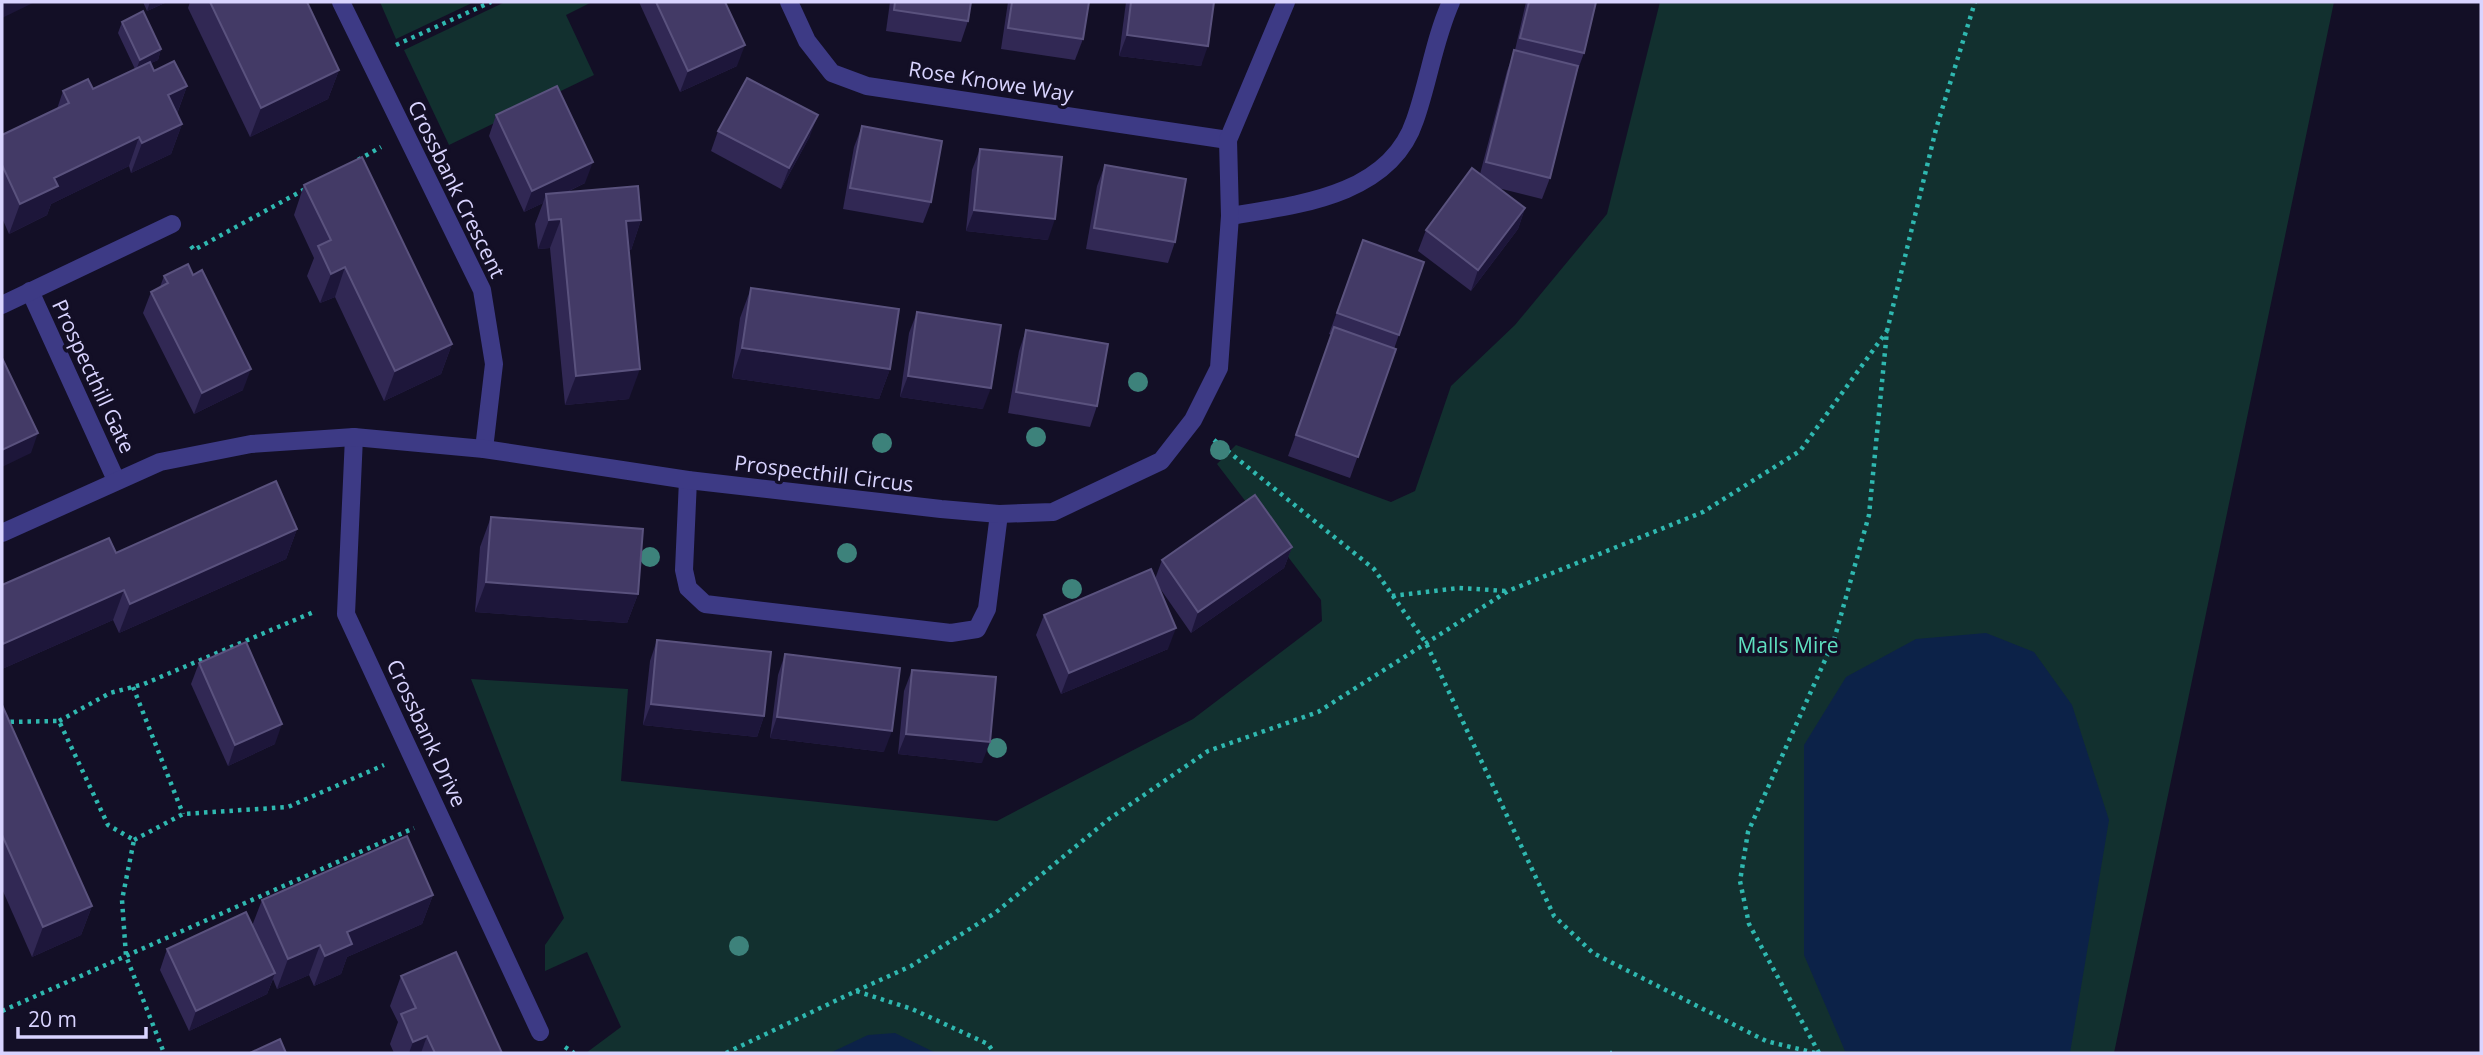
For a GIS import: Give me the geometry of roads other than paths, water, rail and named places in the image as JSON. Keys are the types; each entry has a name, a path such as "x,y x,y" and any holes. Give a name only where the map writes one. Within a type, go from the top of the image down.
{"street":[{"name":"Crossbank Crescent","path":"341,2 482,290 494,364 484,449"},
{"name":"Rose Knowe Way","path":"789,2 807,41 832,73 867,86 1228,140"},
{"name":"Prospecthill Circus","path":"2,533 160,462 251,444 354,437 484,449 688,480 999,514 1053,512 1161,461 1193,420 1219,368 1230,216 1228,140 1286,2"},
{"path":"1230,216 1292,205 1342,191 1374,176 1396,153 1415,122 1439,30 1451,2"},
{"name":"Prospecthill Gate","path":"2,305 172,224"},
{"name":"Prospecthill Gate","path":"30,291 116,480"},
{"name":"Crossbank Drive","path":"354,437 346,614 540,1032"},
{"path":"688,480 684,570 688,588 705,604 951,633 977,629 987,609 999,514"}],"water":[{"path":"1986,633 2034,652 2072,705 2109,820 2070,1053 1845,1051 1804,955 1804,745 1846,677 1916,639"},
{"path":"895,1033 936,1053 830,1053 868,1035"}],"park label":[{"name":"Malls Mire","path":"1788,645"}]}
